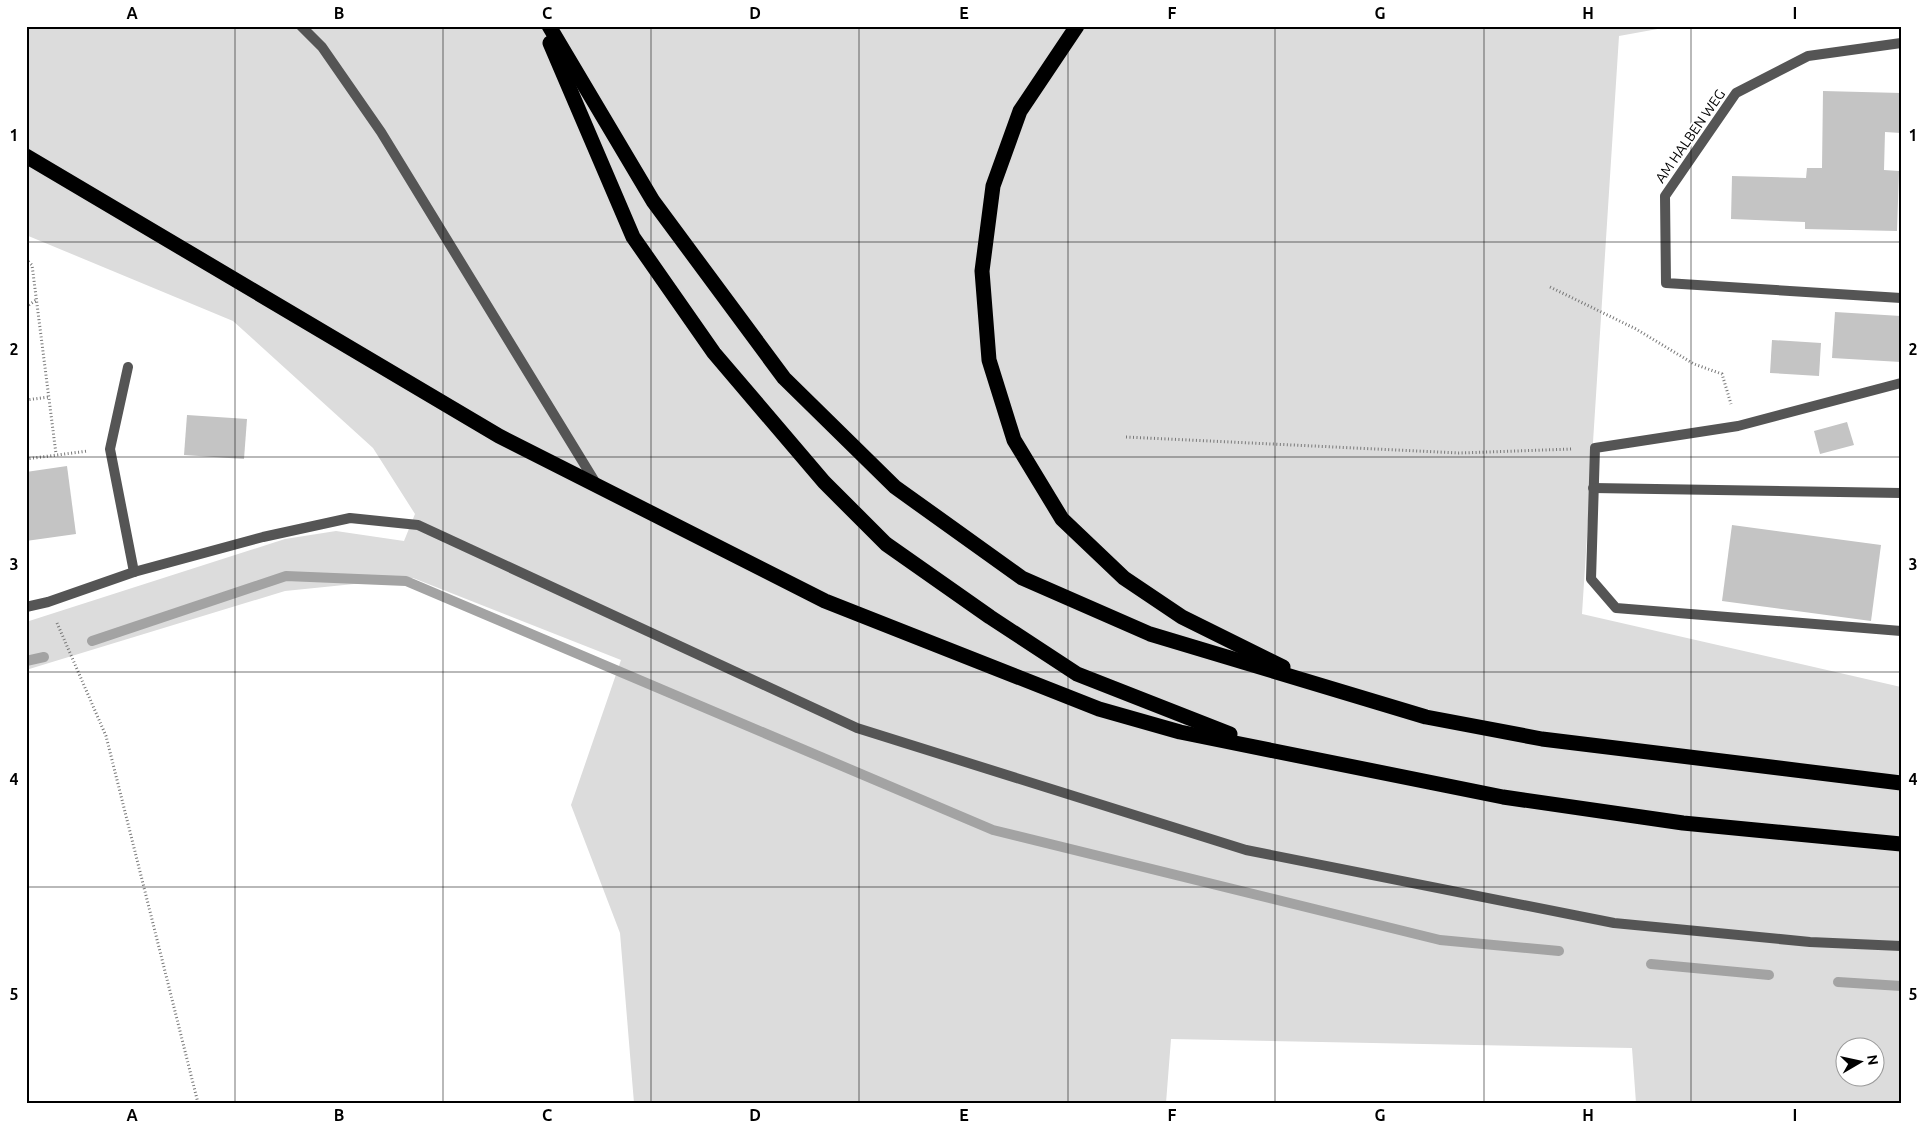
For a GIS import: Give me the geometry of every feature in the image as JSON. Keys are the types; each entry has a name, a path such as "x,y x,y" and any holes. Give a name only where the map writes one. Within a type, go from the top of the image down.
{"highway":[{"path":"542,26 634,237 714,353 824,482 886,544 990,617 1077,674 1269,748"},
{"path":"549,26 653,201 784,378 895,487 1022,578 1150,634 1426,717 1542,739 1901,783"},
{"path":"1077,26 1020,111 993,186 982,271 988,350 989,360 1014,440 1062,519 1124,578 1182,617 1322,687"},
{"path":"26,156 499,436 825,601 1080,702 1180,732 1269,748 1503,796 1683,823 1901,844"}],"street":[{"path":"301,26 322,47 381,132 597,486"},
{"name":"AM HALBEN WEG","path":"1901,43 1808,56 1736,93 1665,196 1666,283 1901,298"},
{"path":"128,367 110,449 134,572"},
{"path":"1901,382 1738,426 1595,448 1591,580 1616,608 1901,631"},
{"path":"1593,488 1901,493"},
{"path":"26,607 48,602 134,572 263,537 350,518 418,525 857,728 1246,850 1614,923 1810,942 1901,946"}],"path":[{"path":"26,259 32,265 56,454"},
{"path":"1550,287 1636,329 1694,364 1722,374 1738,426"},
{"path":"26,307 36,299"},
{"path":"26,400 49,397"},
{"path":"1126,436 1459,454 1595,448"},
{"path":"26,459 110,449"},
{"path":"48,602 106,736 198,1103"}],"shaded area":[{"path":"26,26 1674,26 1619,36 1582,614 1901,687 1901,1103 1636,1103 1632,1048 1171,1039 1166,1103 634,1103 620,933 571,805 621,660 413,578 285,591 26,670 26,622 285,539 336,531 404,541 415,514 373,448 233,321 26,235"}],"building":[{"path":"1823,91 1901,93 1901,133 1885,132 1884,170 1899,171 1897,231 1805,229 1805,222 1731,219 1732,176 1806,178 1807,168 1822,168"},
{"path":"1835,312 1901,316 1901,362 1832,358"},
{"path":"1772,340 1821,343 1819,376 1770,373"},
{"path":"187,415 247,419 244,459 184,455"},
{"path":"1847,422 1854,445 1820,454 1814,431"},
{"path":"67,466 76,534 26,541 26,472"},
{"path":"1732,525 1881,545 1871,621 1722,601"}],"waterway":[{"path":"92,641 286,576 406,581 993,830 1440,940 1559,951"},
{"path":"26,661 44,657"},
{"path":"1651,964 1769,975"},
{"path":"1838,982 1901,986"}]}
